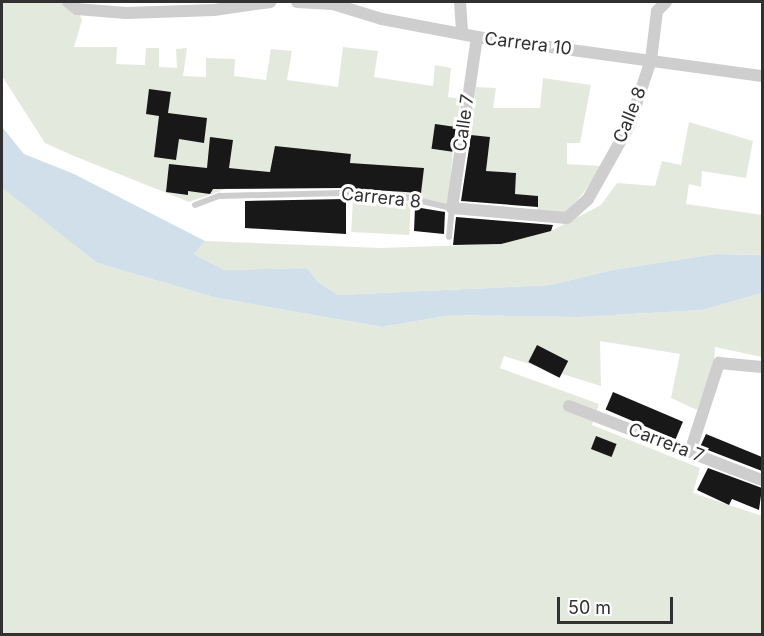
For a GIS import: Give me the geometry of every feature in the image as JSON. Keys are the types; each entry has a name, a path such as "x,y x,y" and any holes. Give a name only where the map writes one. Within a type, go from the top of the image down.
{"street":[{"path":"68,2 77,9 126,13 214,10 270,2"},
{"name":"Carrera 10","path":"297,2 333,4 382,19 477,37 762,76"},
{"path":"460,2 462,33"},
{"name":"Calle 8","path":"567,218 588,199 629,126 651,60 654,20 666,2"},
{"name":"Calle 7","path":"452,208 477,37"},
{"name":"Carrera 8","path":"452,208 567,218"},
{"path":"690,452 719,363 762,367"},
{"name":"Carrera 7","path":"569,406 762,480"}],"lane":[{"name":"Carrera 8","path":"195,205 219,196 342,193 408,198 452,208"},
{"path":"449,237 452,208"}],"shaded area":[{"path":"2,2 74,2 82,20 74,47 117,47 116,64 145,65 146,48 159,48 159,67 177,68 176,49 187,48 183,76 206,77 206,58 235,59 234,76 266,80 271,49 292,51 287,80 338,87 343,47 378,51 374,77 433,86 435,65 451,68 448,97 461,99 456,127 435,125 432,149 453,152 448,204 393,192 348,189 351,154 270,172 227,168 226,189 189,202 45,143 2,76"},
{"path":"543,78 591,85 580,143 567,143 567,164 601,166 582,195 564,214 537,210 538,196 515,194 516,173 486,171 490,137 470,135 476,87 496,88 493,108 540,108"},
{"path":"689,122 753,141 746,178 702,171 701,187 689,184 686,204 762,215 762,255 716,254 612,270 551,285 338,295 318,282 307,268 224,270 194,254 205,241 381,248 501,244 551,231 601,205 617,183 655,186 662,161 681,165"},
{"path":"2,127 24,154 74,174 205,241 194,254 224,270 307,268 318,282 338,295 551,285 612,270 716,254 762,255 762,293 703,310 577,317 451,315 382,327 217,298 97,263 2,188"},
{"path":"2,188 97,263 217,298 382,327 451,315 577,317 703,310 762,293 762,357 715,347 714,362 697,410 671,398 680,354 600,341 601,386 504,356 500,368 599,404 592,425 700,468 693,493 762,516 762,634 2,634"},
{"path":"353,199 411,202 409,235 351,232"}],"building":[{"path":"149,89 171,92 168,113 207,118 204,143 179,139 176,160 154,157 159,116 146,114"},
{"path":"435,124 456,127 452,152 432,149"},
{"path":"471,135 490,137 486,171 516,173 515,194 538,196 538,207 461,201"},
{"path":"210,137 233,140 229,168 270,172 275,146 351,154 350,163 424,168 421,193 342,188 213,189 210,194 188,191 188,195 166,192 169,164 207,168"},
{"path":"346,199 346,234 245,228 245,201"},
{"path":"415,207 445,212 444,234 414,231"},
{"path":"456,217 553,225 551,231 501,244 453,245"},
{"path":"537,345 568,361 560,378 528,362"},
{"path":"613,392 683,422 676,439 606,409"},
{"path":"706,434 762,457 762,471 700,447"},
{"path":"596,436 617,444 612,457 591,449"},
{"path":"708,468 762,488 759,510 732,499 729,505 697,490"}]}
